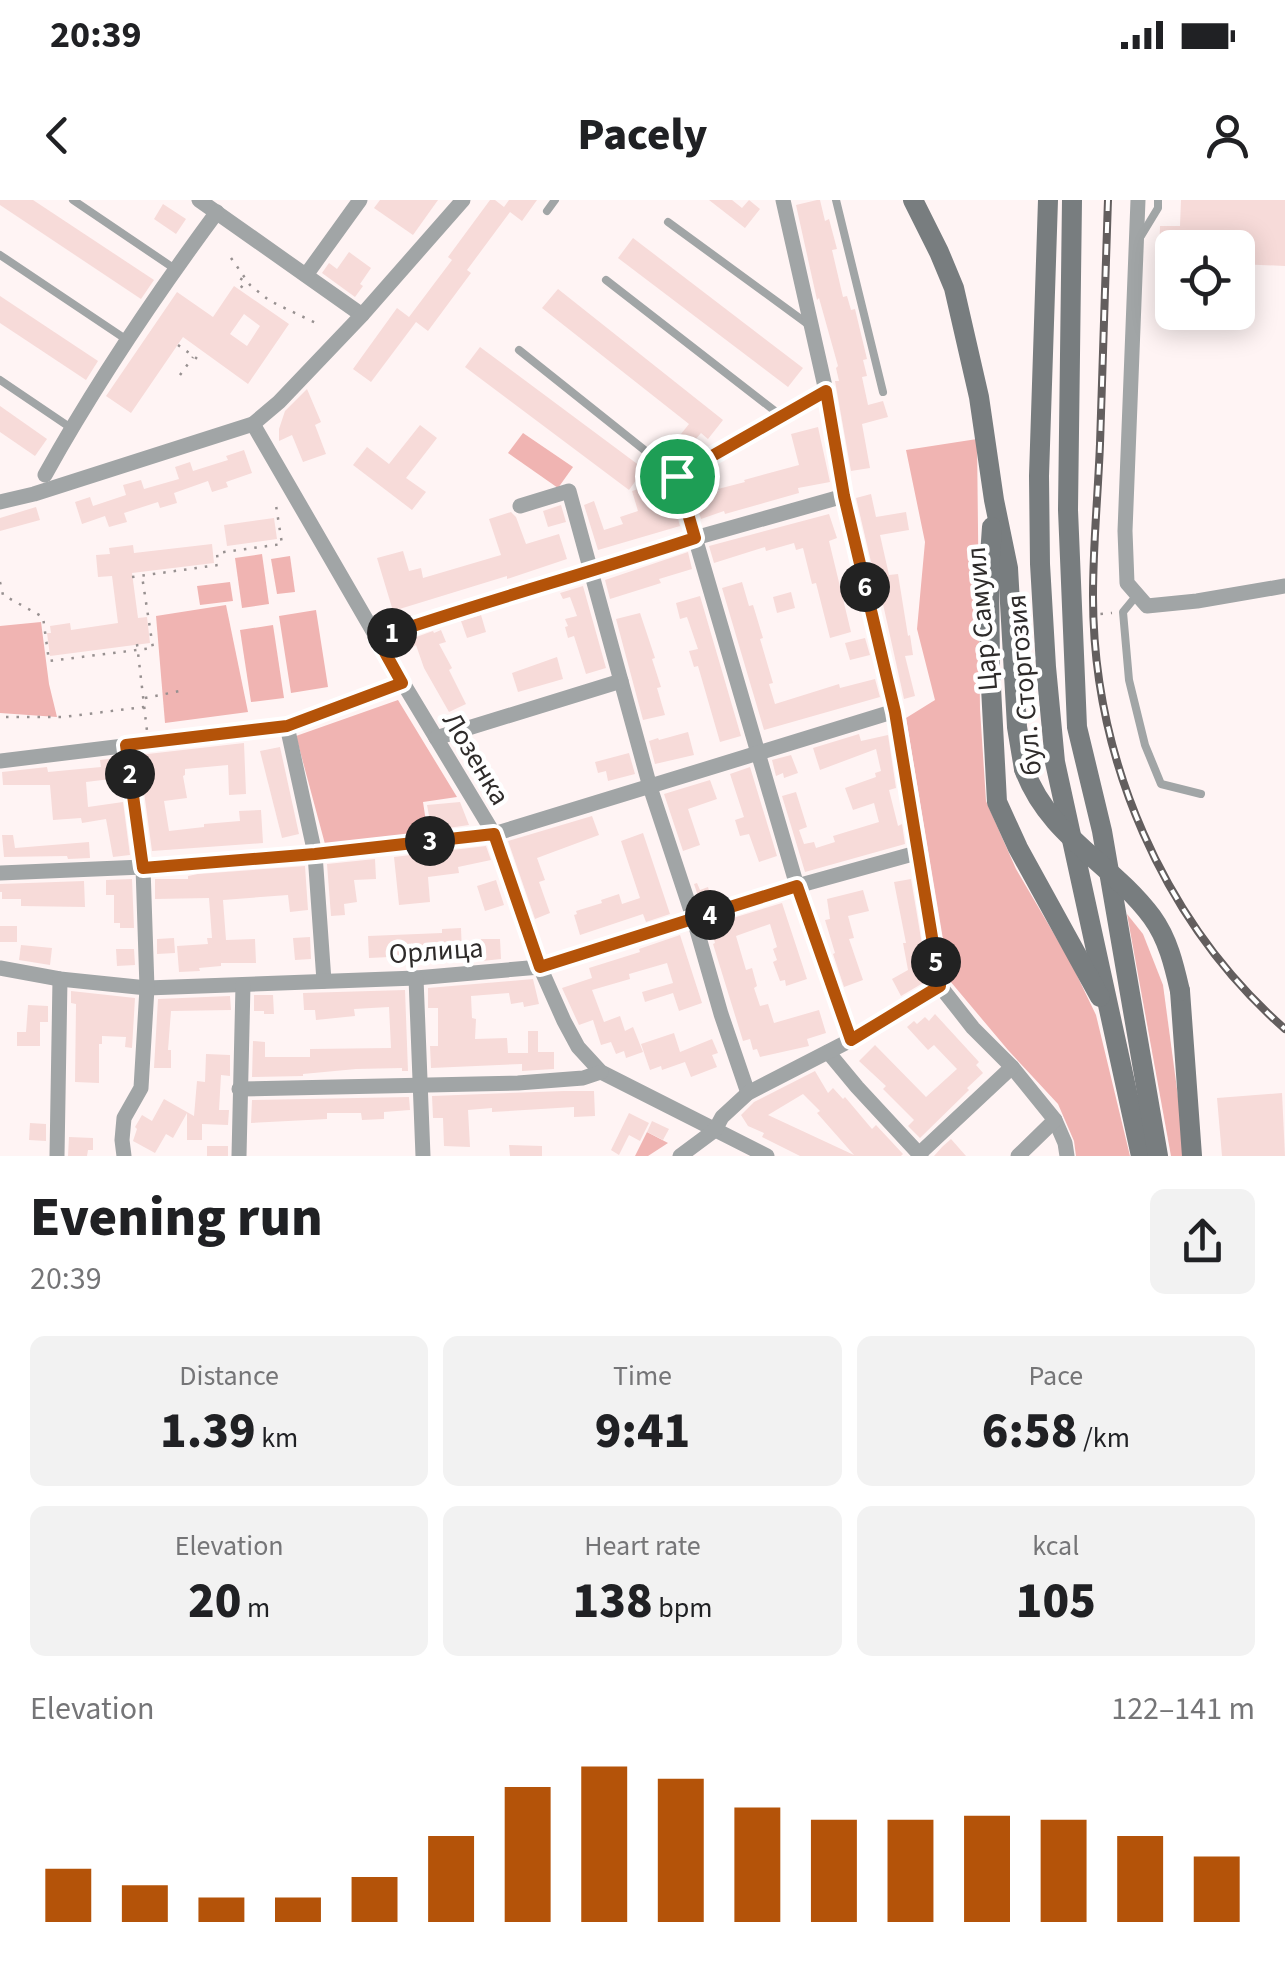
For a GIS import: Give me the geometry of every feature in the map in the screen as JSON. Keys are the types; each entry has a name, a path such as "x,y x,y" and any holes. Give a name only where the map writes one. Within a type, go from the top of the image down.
{"main road":[{"name":"Цар Самуил","path":"914,200 954,288 979,397 1008,568 1024,769 1035,795 1053,820 1152,918 1168,947 1180,990 1192,1156"},
{"name":"бул. Сторгозия","path":"1048,200 1040,564 1055,762 1141,1156"},
{"name":"бул. Сторгозия","path":"1072,200 1068,510 1077,727 1102,831 1158,1156"},
{"name":"Цар Самуил","path":"994,500 989,570 997,802 1018,848 1112,1018"}],"street":[{"path":"199,200 362,315"},
{"path":"306,275 360,200"},
{"path":"4,496 34,494 252,424 279,402 362,315 463,200"},
{"path":"783,200 826,391 844,496 895,712 940,986 1055,1120 1067,1156"},
{"path":"1138,200 1127,583 1147,606 1285,586"},
{"path":"45,475 127,340 217,212"},
{"path":"826,391 677,476 797,886 851,1040"},
{"name":"Лозенка","path":"252,424 494,834 540,967 578,1047 600,1072 767,1156"},
{"path":"520,506 568,491 650,787 748,1093"},
{"path":"377,638 471,606 844,496"},
{"path":"436,738 621,681"},
{"path":"0,761 287,726 402,683"},
{"path":"0,873 143,868 494,834 895,712"},
{"path":"287,726 315,854 324,982"},
{"path":"124,1156 124,1118 141,1088 147,988 143,868 126,745"},
{"name":"Орлица","path":"0,968 147,988 416,978 540,967 797,886 920,852"},
{"path":"416,978 424,1156"},
{"path":"57,1156 60,979"},
{"path":"239,1156 243,985"},
{"path":"680,1156 715,1130 722,1117 748,1093 851,1040 940,986"},
{"path":"828,1052 920,1155 1012,1066"},
{"path":"240,1089 532,1082 583,1078 600,1072"},
{"path":"1018,1156 1055,1120"}],"lane":[{"path":"73,200 174,269"},
{"path":"547,210 555,200"},
{"path":"836,200 883,392"},
{"path":"1136,243 1158,208 1158,200"},
{"path":"668,222 812,328"},
{"path":"0,255 127,340"},
{"path":"606,280 780,416"},
{"path":"518,350 677,476"},
{"path":"0,380 71,428"},
{"path":"1137,594 1123,612 1129,680 1144,745 1161,784 1201,794"}],"path":[{"path":"231,258 250,285 270,300 318,324"},
{"path":"244,276 238,284 245,292 250,285"},
{"path":"178,345 203,362"},
{"path":"180,375 194,356"},
{"path":"132,578 218,565 216,554 282,544 275,499"},
{"path":"0,582 2,595 43,617 49,662 153,648 142,576"},
{"path":"137,644 148,742"},
{"path":"143,699 180,691"},
{"path":"6,717 63,717 144,707"}],"shaded area":[{"path":"523,433 573,467 558,488 508,453"},
{"path":"977,439 980,709 986,801 1016,869 1071,963 1096,1015 1130,1156 1076,1156 1074,1141 1058,1104 950,981 906,718 935,700 917,629 925,542 906,450"},
{"path":"262,554 269,604 242,608 235,558"},
{"path":"290,556 295,592 277,594 271,559"},
{"path":"230,582 233,601 200,605 197,586"},
{"path":"226,605 248,712 165,723 156,616"},
{"path":"316,610 328,687 291,693 279,616"},
{"path":"41,622 57,717 0,713 0,626"},
{"path":"273,625 284,698 251,702 240,630"},
{"path":"398,700 457,797 423,802 428,835 325,844 296,736"},
{"path":"1127,914 1143,934 1163,985 1186,1156 1171,1156"},
{"path":"647,1132 668,1143 648,1156 635,1156"}],"building":[{"path":"0,200 33,200 154,280 141,299 0,205"},
{"path":"380,200 438,200 413,235 374,208"},
{"path":"490,200 504,207 509,200 537,200 522,221 510,212 428,331 416,322 371,382 353,369 397,308 409,317"},
{"path":"709,200 732,200 742,208 749,200 760,209 745,228"},
{"path":"820,200 837,249 832,250 843,297 847,296 851,310 855,309 867,359 863,360 867,376 862,377 868,405 883,401 888,417 862,424 870,468 851,471 835,381 839,381 838,366 817,300 796,205"},
{"path":"1181,200 1285,200 1285,266 1255,265 1255,230 1160,230 1160,226 1180,226"},
{"path":"163,204 186,219 176,234 154,219"},
{"path":"633,238 803,368 788,387 618,258"},
{"path":"349,252 371,268 355,297 322,273 329,263 337,269"},
{"path":"234,286 289,324 248,384 183,337 131,413 106,396 177,292 213,317","holes":["244,314 260,326 247,346 230,334"]},
{"path":"558,289 723,420 708,439 701,433 674,464 657,450 671,434 677,439 689,424 542,308"},
{"path":"0,296 98,361 86,380 0,323"},
{"path":"480,347 644,469 629,490 465,367"},
{"path":"307,389 321,422 315,425 326,454 303,462 292,435 279,441 279,429 285,411"},
{"path":"0,406 47,439 35,456 0,432"},
{"path":"420,425 437,438 406,478 426,492 412,510 353,465 367,447 389,464"},
{"path":"818,427 830,482 798,488 799,493 701,519 695,499 799,465 791,434"},
{"path":"244,450 252,473 226,482 228,487 212,492 208,481 174,493 177,503 160,508 158,502 124,513 127,522 109,527 105,516 82,524 75,502 90,497 93,506 126,495 123,485 141,480 144,489 179,479 175,467 190,462 193,471 228,460 226,456"},
{"path":"667,480 680,526 598,550 584,505 594,501 604,530 623,524 620,517 638,511 632,491"},
{"path":"871,494 876,517 906,512 909,530 880,535 889,575 898,574 913,655 905,656 915,696 904,699 856,498"},
{"path":"561,505 566,522 548,527 543,511"},
{"path":"36,507 40,520 0,531 0,518"},
{"path":"511,512 526,544 559,534 567,559 393,611 377,558 403,551 409,571 421,568 423,578 501,555 489,519"},
{"path":"829,514 837,538 829,541 851,632 830,638 803,548 796,550 794,543 766,551 765,547 714,563 709,546"},
{"path":"274,518 277,539 227,546 224,525"},
{"path":"212,544 214,563 132,573 138,618 147,617 150,643 50,656 50,626 70,623 71,630 118,623 112,576 98,577 96,555 110,554 109,548 133,545 134,553"},
{"path":"688,552 692,569 610,599 605,580"},
{"path":"742,582 763,638 760,639 775,704 839,684 840,688 875,679 880,697 764,730 722,588"},
{"path":"583,586 606,668 586,674 574,636 568,638 565,627 565,619 577,616 570,597 563,599 560,593"},
{"path":"791,592 795,608 777,613 773,597"},
{"path":"700,596 741,736 720,742 698,666 694,667 689,651 698,649 687,617 680,619 676,603"},
{"path":"640,613 655,658 652,659 661,687 657,688 665,715 643,720 616,619"},
{"path":"481,615 486,632 467,638 461,621"},
{"path":"441,630 446,642 439,644 466,704 449,712 416,645 400,655 394,645"},
{"path":"865,638 870,655 850,660 845,643"},
{"path":"557,657 563,679 518,692 512,673"},
{"path":"688,732 694,755 655,764 649,741"},
{"path":"859,734 861,741 888,735 896,788 889,790 905,844 805,872 782,796 796,792 807,827 799,830 804,844 814,842 816,848 835,842 833,836 879,822 874,803 853,810 845,788 876,777 875,773 881,771 876,749 820,770 813,748"},
{"path":"244,743 246,794 229,795 228,765 185,769 187,798 164,801 169,831 240,821 239,811 261,810 263,843 152,851 139,755"},
{"path":"280,747 299,834 282,838 260,751"},
{"path":"629,753 635,774 608,781 606,771 598,773 595,762"},
{"path":"791,755 798,773 784,778 783,773 776,776 772,760"},
{"path":"116,758 119,778 86,782 88,807 123,802 130,855 113,857 106,819 82,823 81,818 53,820 50,785 3,785 2,772 101,767 100,760"},
{"path":"750,767 777,856 759,862 749,834 740,836 735,820 744,817 730,774"},
{"path":"710,780 717,799 688,809 700,845 683,851 664,794"},
{"path":"460,802 469,825 448,828 441,821 430,821 427,805"},
{"path":"592,816 599,835 537,858 545,880 539,882 550,913 535,919 508,841"},
{"path":"643,833 670,914 646,922 643,914 580,935 576,911 619,894 622,904 640,898 621,841"},
{"path":"2,835 13,835 15,848 89,842 90,858 4,857"},
{"path":"486,846 491,860 458,867 459,873 428,877 430,902 399,905 394,857"},
{"path":"375,859 376,879 354,880 357,902 344,904 345,915 331,916 327,864"},
{"path":"305,866 308,910 290,912 288,895 223,900 226,940 255,939 256,963 221,963 199,968 200,971 179,972 177,946 208,944 207,938 212,938 209,898 155,899 155,879"},
{"path":"132,879 134,928 120,928 120,923 114,923 114,895 106,895 106,880"},
{"path":"911,879 928,980 901,996 892,979 908,970 894,882"},
{"path":"496,880 504,905 485,911 477,886"},
{"path":"84,881 85,907 21,906 21,899 2,899 0,892 0,884"},
{"path":"694,884 700,890 708,887 712,901 701,905"},
{"path":"863,890 869,911 848,916 854,938 849,939 863,980 844,987 825,920 830,919 827,899"},
{"path":"782,903 807,979 786,986 785,980 780,981 773,962 777,960 773,949 777,947 770,924 736,936 746,970 752,968 760,1006 768,1004 774,1023 819,1010 826,1033 807,1039 809,1046 760,1057 750,1039 743,1041 710,925"},
{"path":"0,926 17,926 17,942 0,942"},
{"path":"461,928 462,954 369,958 368,936 442,933 442,929"},
{"path":"680,935 702,1003 679,1011 673,993 645,1002 642,992 673,983 667,963 629,974 630,979 592,990 604,1022 620,1016 625,1031 633,1027 643,1052 626,1058 624,1051 616,1054 611,1042 601,1045 593,1020 579,1025 562,988 592,978 589,968"},
{"path":"310,937 311,959 295,960 293,938"},
{"path":"174,938 175,953 157,954 157,939"},
{"path":"481,939 500,939 501,959 482,961"},
{"path":"21,945 52,948 50,965 19,960"},
{"path":"116,949 134,949 135,965 117,966"},
{"path":"533,979 539,1004 511,1004 509,993 471,996 475,1039 507,1038 508,1053 528,1053 528,1031 538,1031 538,1052 554,1052 554,1069 522,1071 522,1064 431,1068 430,1046 438,1046 438,1008 428,1008 428,988"},
{"path":"405,990 408,1071 356,1069 252,1077 253,1041 265,1042 265,1057 310,1057 310,1049 391,1048 389,1007 354,1009 355,1016 316,1020 315,1010 304,1010 303,993"},
{"path":"71,991 135,998 132,1048 125,1047 126,1037 102,1036 99,1083 75,1082 76,1004 71,1003"},
{"path":"254,995 273,995 274,1014 254,1011"},
{"path":"230,996 231,1010 171,1011 171,1068 154,1068 158,999"},
{"path":"28,1005 48,1006 48,1022 40,1022 40,1046 17,1046 17,1032 26,1032"},
{"path":"935,1014 979,1062 976,1065 983,1073 920,1138 908,1126 914,1120 859,1061 875,1045 926,1097 957,1069 934,1045 928,1050 907,1027 925,1017 929,1021"},
{"path":"674,1033 680,1052 712,1039 718,1053 712,1055 717,1067 691,1077 685,1062 650,1070 641,1044"},
{"path":"206,1054 230,1055 230,1076 221,1075 219,1110 229,1110 228,1125 202,1124 202,1140 187,1140 187,1113 173,1138 166,1134 155,1153 133,1141 142,1115 152,1121 164,1099 194,1116 197,1081 205,1082"},
{"path":"815,1071 828,1093 833,1088 845,1097 872,1129 876,1125 903,1154 901,1156 800,1156 748,1126 741,1115 754,1102","holes":["803,1094 820,1111 817,1113 854,1155 768,1115"]},
{"path":"594,1091 595,1116 574,1117 574,1107 468,1110 470,1147 444,1146 443,1118 433,1118 432,1096"},
{"path":"1282,1093 1285,1156 1222,1156 1217,1098"},
{"path":"409,1097 410,1110 384,1112 384,1119 362,1120 361,1113 327,1113 327,1119 251,1123 252,1100"},
{"path":"629,1113 649,1123 640,1141 629,1135 619,1155 611,1150"},
{"path":"652,1121 669,1129 663,1140 647,1132"},
{"path":"30,1123 46,1124 46,1141 29,1140"},
{"path":"69,1137 93,1138 93,1150 88,1150 87,1156 68,1156"},
{"path":"951,1139 966,1156 934,1156 942,1147"},
{"path":"509,1145 542,1146 542,1156 510,1156"},
{"path":"207,1146 228,1146 228,1156 207,1156"}],"railway":[{"path":"1108,200 1093,596 1096,657 1106,717 1143,833 1171,888 1204,939 1242,986 1285,1029"}],"route":[{"path":"826,391 844,496 895,712 940,986 851,1040 797,886 540,967 494,834 143,868 126,745 287,726 402,683 377,638 695,538 677,476 826,391"}]}
